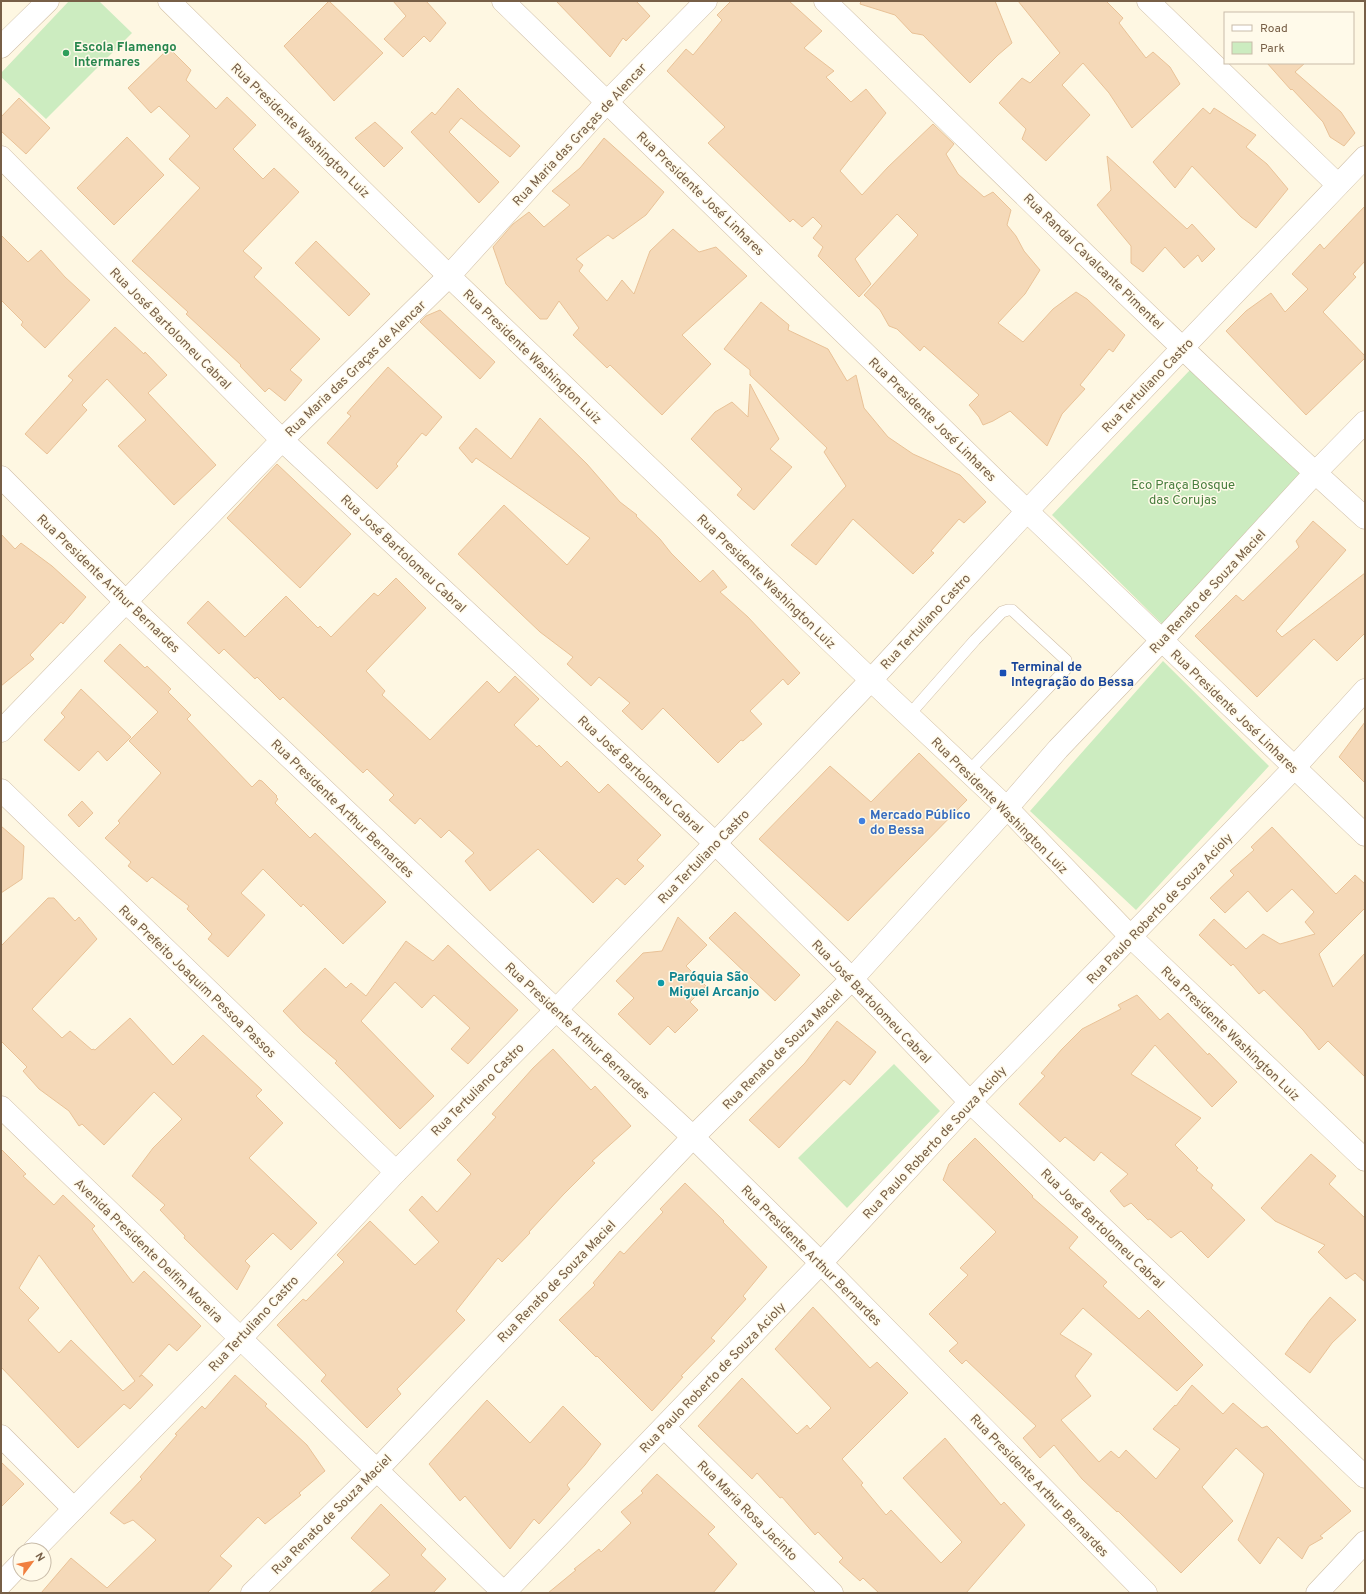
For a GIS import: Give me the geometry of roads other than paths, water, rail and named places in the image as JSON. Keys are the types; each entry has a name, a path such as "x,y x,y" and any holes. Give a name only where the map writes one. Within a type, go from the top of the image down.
{"street":[{"path":"1,47 48,1"},
{"name":"Rua Presidente Washington Luiz","path":"169,1 449,276 871,680 1007,808 1130,937 1365,1160"},
{"name":"Rua Presidente José Linhares","path":"503,1 1027,511 1365,835"},
{"name":"Rua Maria das Graças de Alencar","path":"1,731 282,440 449,276 607,102 706,1"},
{"name":"Rua Randal Cavalcante Pimentel","path":"825,1 1183,347 1315,473 1365,518"},
{"path":"1148,1 1338,185"},
{"name":"Rua José Bartolomeu Cabral","path":"1,156 282,440 715,844 852,979 970,1102 1365,1477"},
{"name":"Rua Tertuliano Castro","path":"42,1542 241,1338 396,1172 556,1010 715,844 871,680 1027,511 1365,157"},
{"name":"Rua Renato de Souza Maciel","path":"252,1593 376,1470 693,1137 852,979 1007,808 1058,749 1162,640 1315,473 1365,422"},
{"name":"Rua Presidente Arthur Bernardes","path":"1,477 125,601 556,1010 693,1137 822,1263 1146,1593"},
{"name":"Rua Paulo Roberto de Souza Acioly","path":"504,1593 822,1263 970,1102 1294,768 1365,690"},
{"name":"Rua Prefeito Joaquim Pessoa Passos","path":"1,790 396,1172"},
{"name":"Avenida Presidente Delfim Moreira","path":"1,1107 504,1593"},
{"name":"Rua Maria Rosa Jacinto","path":"664,1427 832,1593"},
{"path":"1,1436 74,1509"},
{"path":"1317,1593 1365,1542"},
{"path":"1,1584 12,1572"}],"lane":[{"path":"909,715 975,640 1002,612 1012,610 1042,636 1066,660 1066,669 968,772"}],"place":[{"name":"Escola Flamengo Intermares","path":"66,53"},
{"name":"Terminal de Integração do Bessa","path":"1003,673"},
{"name":"Mercado Público do Bessa","path":"862,821"},
{"name":"Paróquia São Miguel Arcanjo","path":"661,983"}],"park label":[{"name":"Eco Praça Bosque das Corujas","path":"1183,492"}]}
